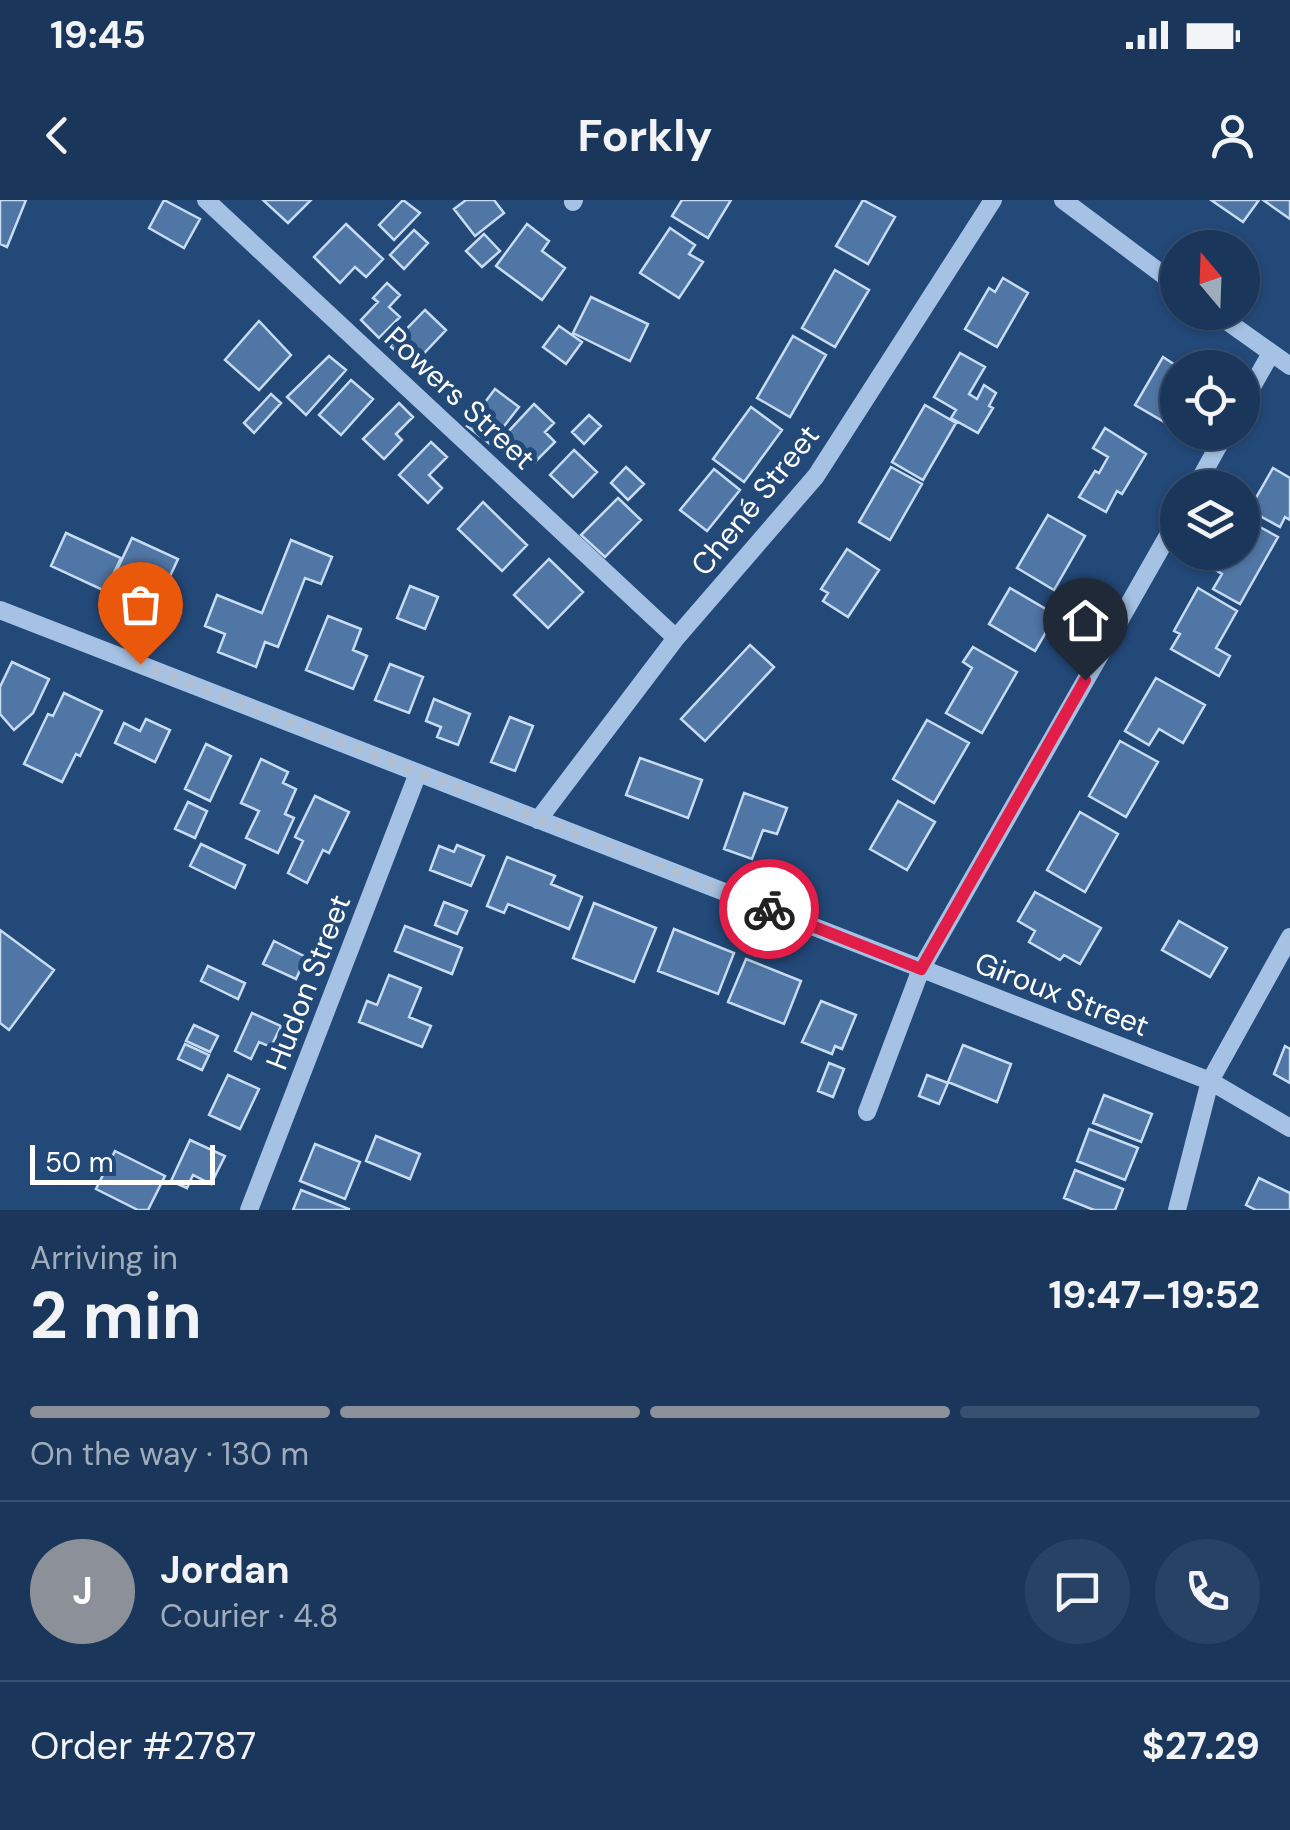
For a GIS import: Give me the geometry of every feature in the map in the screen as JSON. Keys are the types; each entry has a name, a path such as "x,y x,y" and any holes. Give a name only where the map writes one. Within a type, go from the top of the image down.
{"street":[{"name":"Powers Street","path":"206,200 676,638"},
{"name":"Chené Street","path":"538,820 676,638 816,476 993,200"},
{"path":"1063,200 1160,273"},
{"path":"1237,330 1290,366"},
{"path":"1260,372 1270,355"},
{"path":"867,1112 921,969 1160,550"},
{"name":"Giroux Street","path":"0,610 1210,1081 1290,1128"},
{"name":"Hudon Street","path":"249,1210 418,773"},
{"path":"1177,1210 1210,1081 1290,936"}],"building":[{"path":"0,200 26,200 7,247 0,244"},
{"path":"164,200 200,219 184,248 149,228"},
{"path":"263,200 311,200 288,223"},
{"path":"403,200 420,213 394,240 379,225"},
{"path":"466,200 494,200 504,213 475,236 454,209"},
{"path":"682,200 731,200 708,238 672,216"},
{"path":"863,200 895,217 868,264 836,246"},
{"path":"1211,200 1259,200 1243,222"},
{"path":"1263,200 1290,200 1290,219"},
{"path":"346,224 383,259 366,277 355,267 340,283 314,257"},
{"path":"527,224 549,241 542,251 565,268 542,300 496,266"},
{"path":"670,228 695,245 689,254 703,262 679,298 640,273"},
{"path":"414,230 428,243 404,269 390,255"},
{"path":"484,234 500,251 482,267 466,251"},
{"path":"835,270 869,290 835,347 802,328"},
{"path":"1003,278 1028,293 997,347 965,329 989,288 995,292"},
{"path":"387,283 400,295 389,307 400,317 379,338 361,320 378,302 373,298"},
{"path":"591,297 648,324 630,361 573,333"},
{"path":"425,310 446,330 412,366 390,346"},
{"path":"259,321 291,355 259,390 225,360"},
{"path":"559,326 582,342 566,364 543,347"},
{"path":"793,336 826,355 790,417 757,398"},
{"path":"960,353 985,367 969,394 977,399 984,385 996,393 989,406 993,408 978,433 951,418 956,410 934,397"},
{"path":"329,356 346,370 306,415 287,397"},
{"path":"1160,362 1160,420 1135,405"},
{"path":"351,380 373,399 341,435 319,415"},
{"path":"495,389 519,407 490,444 467,426"},
{"path":"271,394 281,403 254,433 244,423"},
{"path":"399,403 413,417 396,434 402,440 384,459 363,439"},
{"path":"534,404 554,423 545,432 555,442 535,462 506,434"},
{"path":"925,405 956,423 923,480 892,462"},
{"path":"751,407 782,430 744,482 713,459"},
{"path":"589,415 601,426 584,444 572,432"},
{"path":"1105,428 1146,454 1106,512 1079,497 1108,457 1093,448"},
{"path":"431,442 447,457 429,475 442,488 428,503 399,475"},
{"path":"574,450 597,472 573,497 550,475"},
{"path":"626,467 644,484 628,500 611,483"},
{"path":"891,467 922,484 890,540 859,522"},
{"path":"1273,468 1290,478 1290,520 1285,517 1280,527 1260,516 1260,491"},
{"path":"714,469 740,490 707,531 680,510"},
{"path":"618,498 641,520 605,557 581,535"},
{"path":"483,502 527,545 502,571 458,529"},
{"path":"1048,515 1085,536 1054,590 1017,568"},
{"path":"1260,527 1278,537 1260,569"},
{"path":"66,533 121,558 105,591 51,566"},
{"path":"132,538 178,559 154,610 108,589"},
{"path":"291,540 332,557 321,584 305,578 278,647 265,642 256,667 218,652 225,634 205,626 217,595 262,613"},
{"path":"847,549 879,570 848,617 823,601 828,593 821,589"},
{"path":"549,559 583,592 548,628 514,595"},
{"path":"1215,570 1259,570 1240,604 1213,589 1222,574"},
{"path":"410,586 438,597 425,629 397,618"},
{"path":"1010,588 1056,615 1035,651 989,624"},
{"path":"1198,588 1237,611 1216,648 1230,656 1219,676 1171,649 1180,634 1174,631"},
{"path":"328,616 361,629 353,650 367,656 353,689 306,670"},
{"path":"750,645 774,667 705,741 681,719"},
{"path":"973,647 1017,672 982,733 946,713 972,668 963,662"},
{"path":"12,662 49,679 33,713 14,730 0,714 0,687"},
{"path":"390,664 423,677 409,713 375,700"},
{"path":"1156,678 1205,705 1183,743 1159,729 1149,745 1125,731"},
{"path":"64,693 102,711 62,782 24,764 48,714 53,716"},
{"path":"434,699 470,714 458,745 437,737 441,727 426,721"},
{"path":"510,717 533,726 515,771 491,762"},
{"path":"146,719 170,730 155,762 115,743 124,723 140,731"},
{"path":"927,720 969,743 934,803 893,779"},
{"path":"1120,741 1158,762 1126,817 1089,796"},
{"path":"206,744 231,756 210,801 185,789"},
{"path":"640,758 702,780 688,818 626,795"},
{"path":"261,759 288,772 283,783 296,789 285,814 294,818 278,853 246,838 259,811 241,803"},
{"path":"744,793 787,808 777,834 763,830 752,859 724,849"},
{"path":"315,796 349,812 329,853 323,850 307,883 288,873 303,841 295,837"},
{"path":"898,801 935,822 907,870 870,849"},
{"path":"188,802 207,811 195,838 175,829"},
{"path":"1080,812 1118,834 1085,892 1047,870"},
{"path":"201,844 245,865 235,888 190,866"},
{"path":"457,845 484,856 471,886 430,870 439,846 454,852"},
{"path":"507,857 555,876 551,884 582,897 569,929 508,904 504,913 487,906"},
{"path":"1035,892 1101,928 1080,964 1064,955 1060,960 1029,942 1035,931 1018,921"},
{"path":"444,902 467,911 457,934 435,925"},
{"path":"594,903 656,928 634,982 573,958"},
{"path":"1179,921 1227,948 1210,977 1162,950"},
{"path":"405,926 462,948 452,974 395,951"},
{"path":"674,929 734,953 718,994 658,971"},
{"path":"0,930 54,970 9,1030 0,1023"},
{"path":"274,941 306,957 296,979 263,964"},
{"path":"746,959 801,981 784,1024 728,1002"},
{"path":"208,966 245,983 238,999 201,981"},
{"path":"389,975 421,988 409,1017 431,1026 422,1047 359,1022 367,1001 377,1005"},
{"path":"821,1001 856,1015 842,1049 835,1046 832,1054 802,1042"},
{"path":"252,1013 281,1026 271,1047 259,1042 251,1059 235,1051"},
{"path":"194,1025 218,1036 210,1052 186,1041"},
{"path":"185,1044 209,1055 202,1070 178,1059"},
{"path":"963,1045 1011,1064 997,1102 948,1082"},
{"path":"1285,1046 1290,1049 1290,1083 1274,1074"},
{"path":"829,1063 844,1069 833,1097 818,1091"},
{"path":"228,1075 259,1089 240,1129 209,1115"},
{"path":"927,1075 948,1083 939,1104 919,1096"},
{"path":"1104,1095 1152,1114 1141,1142 1093,1123"},
{"path":"1089,1129 1138,1148 1125,1180 1077,1161"},
{"path":"376,1136 420,1154 410,1179 366,1161"},
{"path":"190,1140 225,1156 211,1184 193,1175 187,1188 171,1181"},
{"path":"315,1144 360,1162 345,1199 300,1181"},
{"path":"115,1151 165,1176 148,1210 138,1210 96,1189"},
{"path":"1075,1170 1123,1189 1115,1210 1094,1210 1064,1198"},
{"path":"1259,1178 1290,1193 1290,1210 1256,1210 1246,1205"},
{"path":"301,1190 349,1209 349,1210 293,1210"}],"way so far":[{"path":"140,664 769,909"}],"route":[{"path":"769,909 921,969 1085,680"}]}
